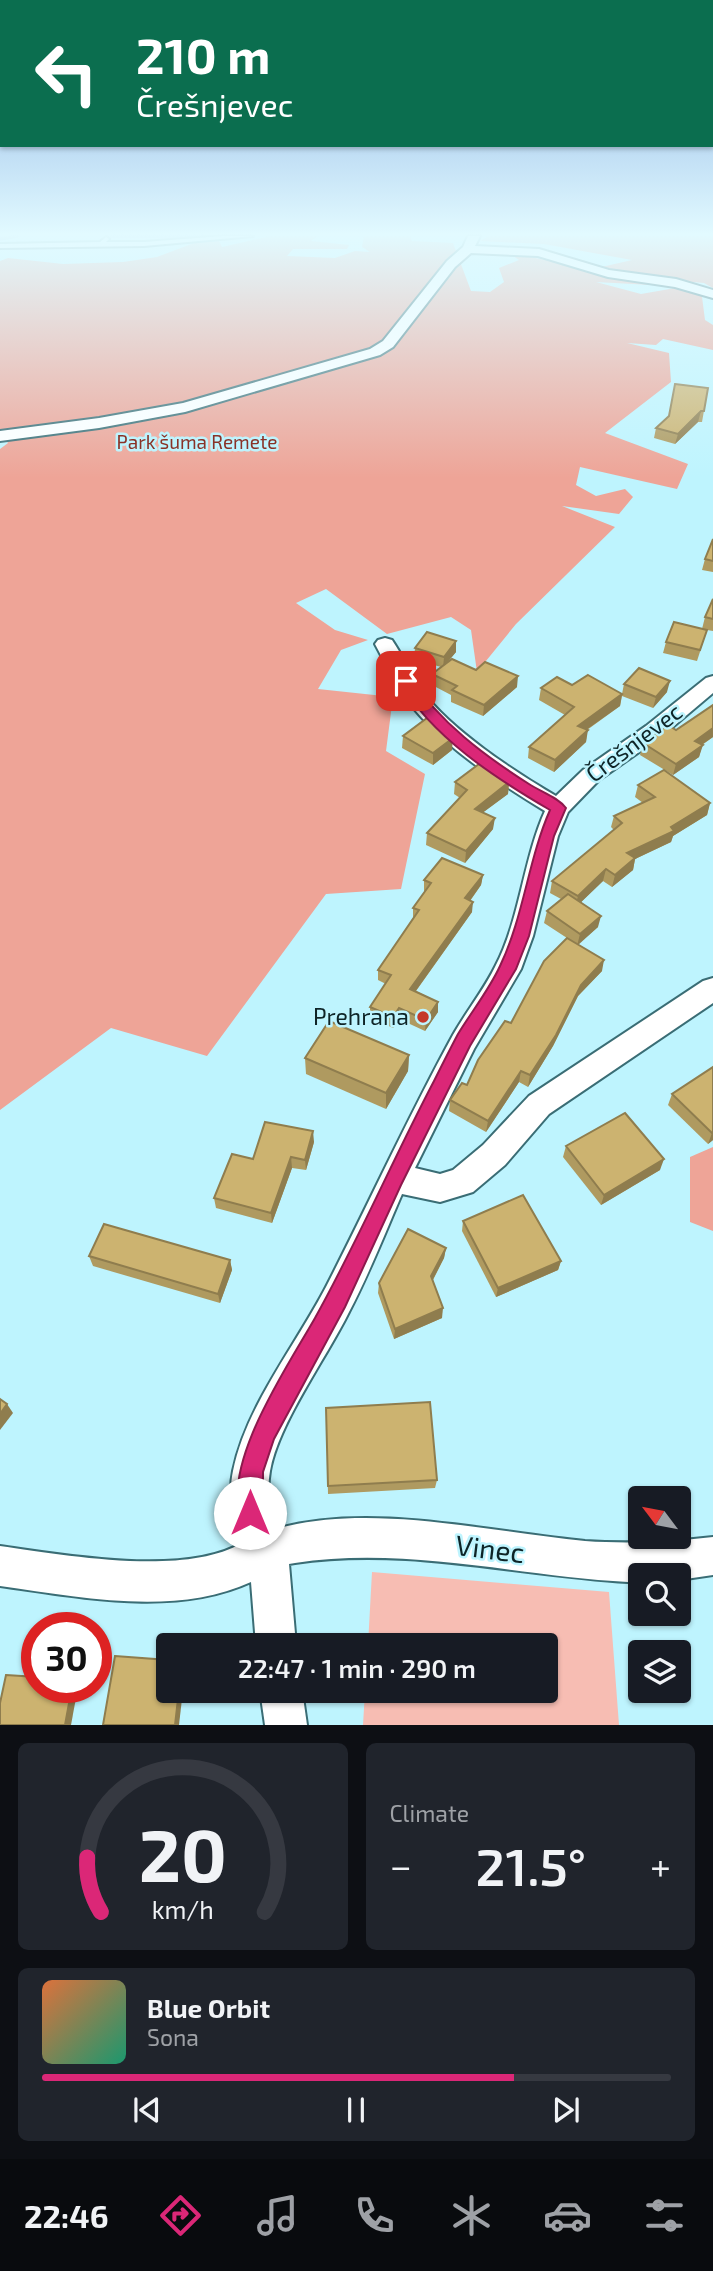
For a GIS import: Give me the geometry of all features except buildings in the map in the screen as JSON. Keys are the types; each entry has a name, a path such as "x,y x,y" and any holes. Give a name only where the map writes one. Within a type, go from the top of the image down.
{"street":[{"path":"0,436 99,423 185,407 375,352 388,344 410,316"},
{"path":"385,643 415,696 447,730 523,787 558,808"},
{"name":"Črešnjevec","path":"268,1550 258,1536 250,1513 251,1472 263,1434 338,1299 394,1178 464,1041 508,969 520,936 546,836 558,808 591,775 654,731 713,682"},
{"path":"394,1178 440,1188 462,1182 495,1155 539,1105 713,989"},
{"name":"Vinec","path":"0,1566 92,1578 174,1579 224,1573 268,1550 317,1540 377,1539 450,1544 611,1563 679,1562 713,1556"},
{"path":"268,1550 275,1633"},
{"path":"283,1703 286,1725"}],"shaded area":[{"path":"372,1572 609,1592 619,1725 363,1725 364,1703 558,1703 558,1633 369,1633"}],"green space":[{"name":"Park šuma Remete","path":"0,316 705,316 705,320 713,325 713,350 663,339 656,345 627,343 669,353 671,382 605,433 688,464 677,489 580,467 576,485 596,496 625,489 633,497 619,514 562,506 615,527 516,624 477,672 471,630 451,617 387,634 326,589 296,603 335,630 368,640 341,650 318,689 393,697 386,751 425,774 401,889 326,894 207,1056 111,1028 0,1110 0,449 8,443 0,432"},
{"path":"713,1147 713,1231 690,1222 690,1157"}],"place":[{"name":"Prehrana","path":"423,1017"}],"route":[{"path":"250,1513 251,1472 263,1434 338,1299 394,1178 464,1041 494,996 508,969 520,936 546,836 558,808 523,787 447,730 415,696 406,681"}]}
